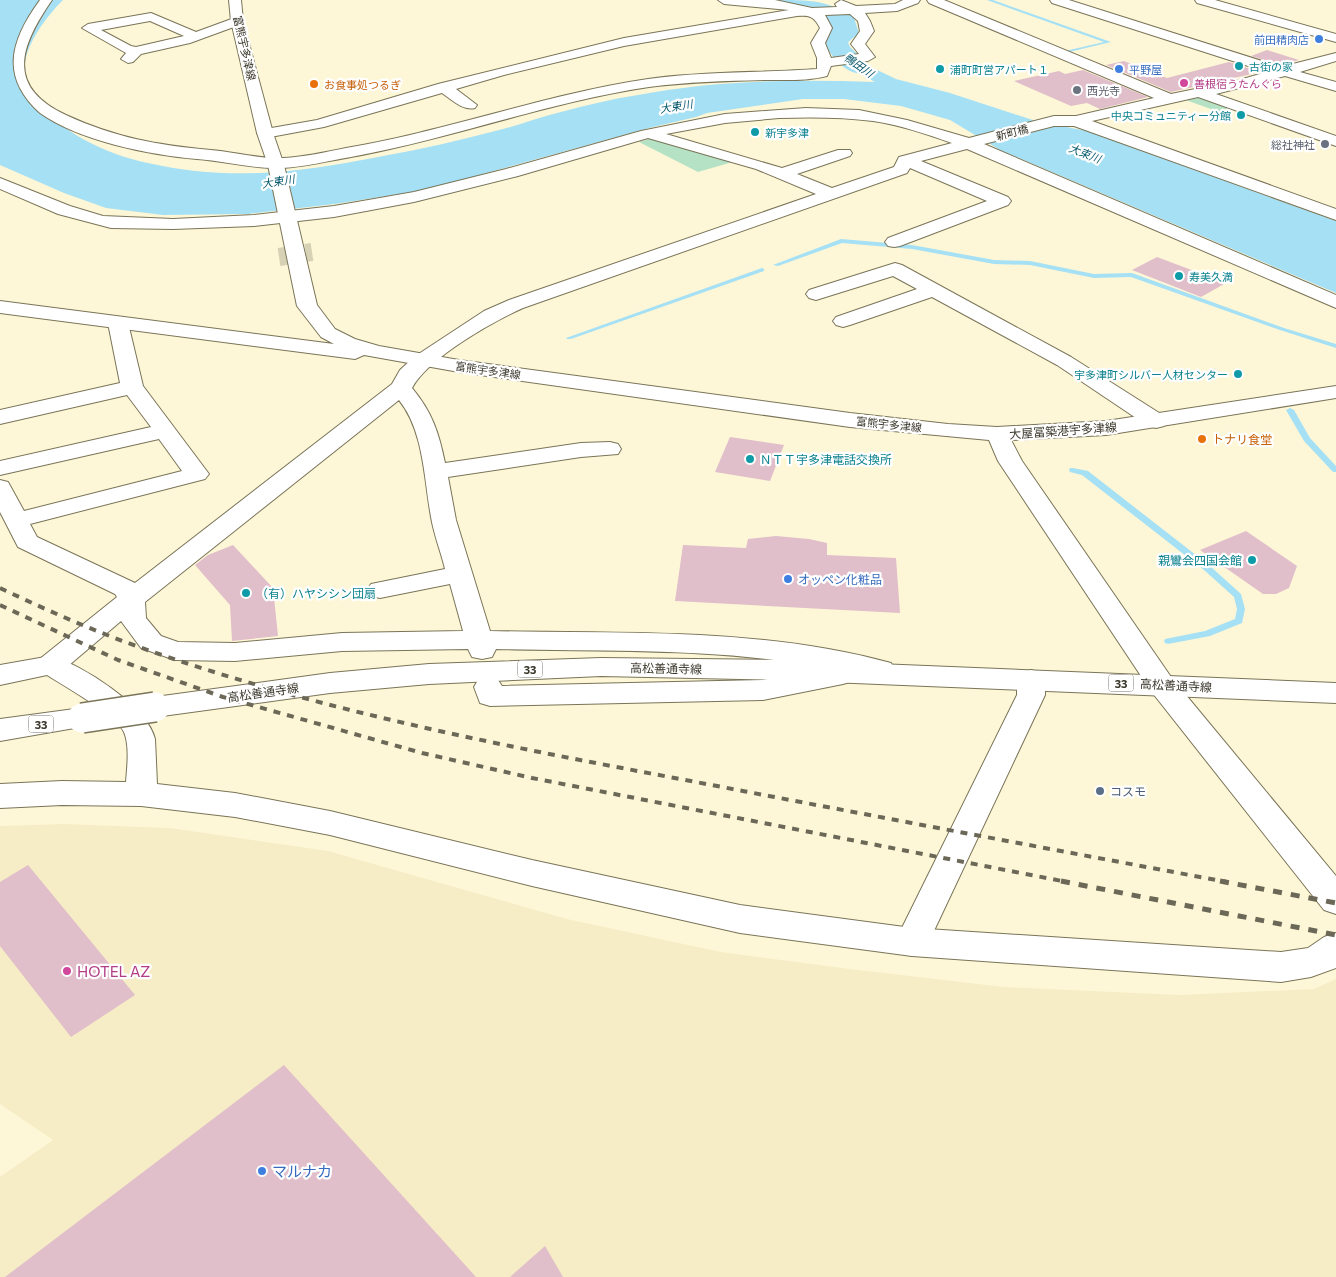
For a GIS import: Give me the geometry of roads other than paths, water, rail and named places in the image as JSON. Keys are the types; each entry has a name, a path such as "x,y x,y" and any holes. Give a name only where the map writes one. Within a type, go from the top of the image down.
{"street":[{"path":"46,0 27,25 13,53 10,64 10,78 17,90 36,106 82,127 142,146 171,152 276,164 356,152 423,138 567,99 648,83 715,76 822,73 825,63 818,43 826,28 820,17 810,12 771,3 724,0"},
{"name":"富熊宇多津線","path":"235,0 237,21 265,133 276,164 307,306 328,333 348,343 375,352 421,360 850,420 948,431 997,434"},
{"path":"825,63 868,58 858,44 867,31 866,26 855,10 827,0"},
{"path":"265,133 318,124 443,87 624,42 752,19 810,12 896,7 914,0"},
{"path":"933,0 1170,99"},
{"path":"1056,0 1282,72 1336,87"},
{"path":"1209,1 1336,38"},
{"path":"195,36 151,17 88,28 128,50 132,55 195,36 237,21"},
{"path":"1076,121 1120,109 1241,84 1336,57"},
{"path":"443,87 470,105"},
{"path":"1198,93 1336,141"},
{"path":"0,183 44,202 103,221 191,224 287,216 406,198 493,178 648,133 687,125 756,116 833,114 889,120 915,126 970,144 1336,302"},
{"name":"新町橋","path":"905,160 1054,121 1076,121"},
{"path":"1076,121 1336,215"},
{"path":"648,133 741,159 832,194"},
{"path":"781,174 844,152"},
{"path":"0,675 52,665 131,599 401,388 408,375 421,360 491,315 516,304 900,170 905,160 1002,201 894,242"},
{"path":"816,294 895,269 1064,362 1156,421"},
{"path":"843,321 933,290"},
{"path":"0,307 285,345 421,360"},
{"path":"16,520 197,474 132,387 118,323"},
{"path":"0,417 132,387"},
{"path":"401,388 417,408 428,436 444,520 481,645"},
{"name":"大屋冨築港宇多津線","path":"1336,392 1106,428 997,434 1010,461 1161,684 1336,900"},
{"path":"0,468 164,431"},
{"path":"435,472 531,464 581,450 610,449"},
{"path":"0,488 27,542 126,588 131,599 133,619 151,642 175,651 235,652 342,642 481,645 719,646 785,652 907,675"},
{"path":"380,590 460,574"},
{"path":"52,665 128,715 139,732 141,794"},
{"name":"高松善通寺線","path":"0,730 330,683 518,669 601,667 852,673 1161,684 1336,693"},
{"path":"488,687 490,696 763,690 852,673"},
{"path":"912,942 1032,696 1031,680"},
{"path":"0,796 141,794 235,805 330,823 532,873 740,919 912,942 1281,967 1314,963 1329,954 1336,947"}],"water":[{"name":"大束川","path":"0,0 63,0 37,33 25,60 24,74 27,87 34,100 45,112 71,132 101,148 148,163 179,169 238,173 266,173 353,162 485,134 553,114 619,98 667,90 756,82 875,82 843,64 828,46 830,31 822,16 853,15 859,33 847,43 849,51 873,68 896,79 950,93 1036,121 1087,131 1336,221 1336,293 1000,150 950,120 901,106 844,99 803,99 707,113 425,190 335,204 248,214 163,215 106,208 64,193 0,165"}],"waterway":[{"name":"鴨田川","path":"791,0 822,7 840,17 845,29 836,42 840,51 860,68"},
{"path":"989,0 1109,42 1067,52"},
{"path":"776,265 841,241 912,247 994,262 1030,263 1094,276 1132,275 1282,329 1336,346"},
{"path":"569,338 762,270"},
{"path":"1290,410 1307,439 1336,470"},
{"path":"1073,470 1085,473 1207,568 1238,596 1241,609 1239,621 1207,634 1168,641"}],"tunnel":[{"path":"279,257 312,252"}],"railway":[{"path":"0,588 128,643 197,667 338,707 480,740 1227,882"},
{"path":"0,605 118,660 223,697 422,753 532,778 1067,882"},
{"path":"1061,881 1336,935"},
{"path":"1220,881 1336,903"}],"place":[{"name":"前田精肉店","path":"1319,39"},
{"name":"古街の家","path":"1239,66"},
{"name":"浦町町営アパート１","path":"940,69"},
{"name":"平野屋","path":"1119,69"},
{"name":"善根宿うたんぐら","path":"1184,83"},
{"name":"お食事処つるぎ","path":"314,84"},
{"name":"西光寺","path":"1077,90"},
{"name":"中央コミュニティー分館","path":"1241,115"},
{"name":"新宇多津","path":"755,132"},
{"name":"総社神社","path":"1325,144"},
{"name":"寿美久満","path":"1179,276"},
{"name":"宇多津町シルバー人材センター","path":"1238,374"},
{"name":"トナリ食堂","path":"1202,439"},
{"name":"ＮＴＴ宇多津電話交換所","path":"750,459"},
{"name":"親鸞会四国会館","path":"1252,560"},
{"name":"オッペン化粧品","path":"788,579"},
{"name":"（有）ハヤシシン団扇","path":"246,593"},
{"name":"コスモ","path":"1100,791"},
{"name":"HOTEL AZ","path":"67,971"},
{"name":"マルナカ","path":"262,1171"}]}
